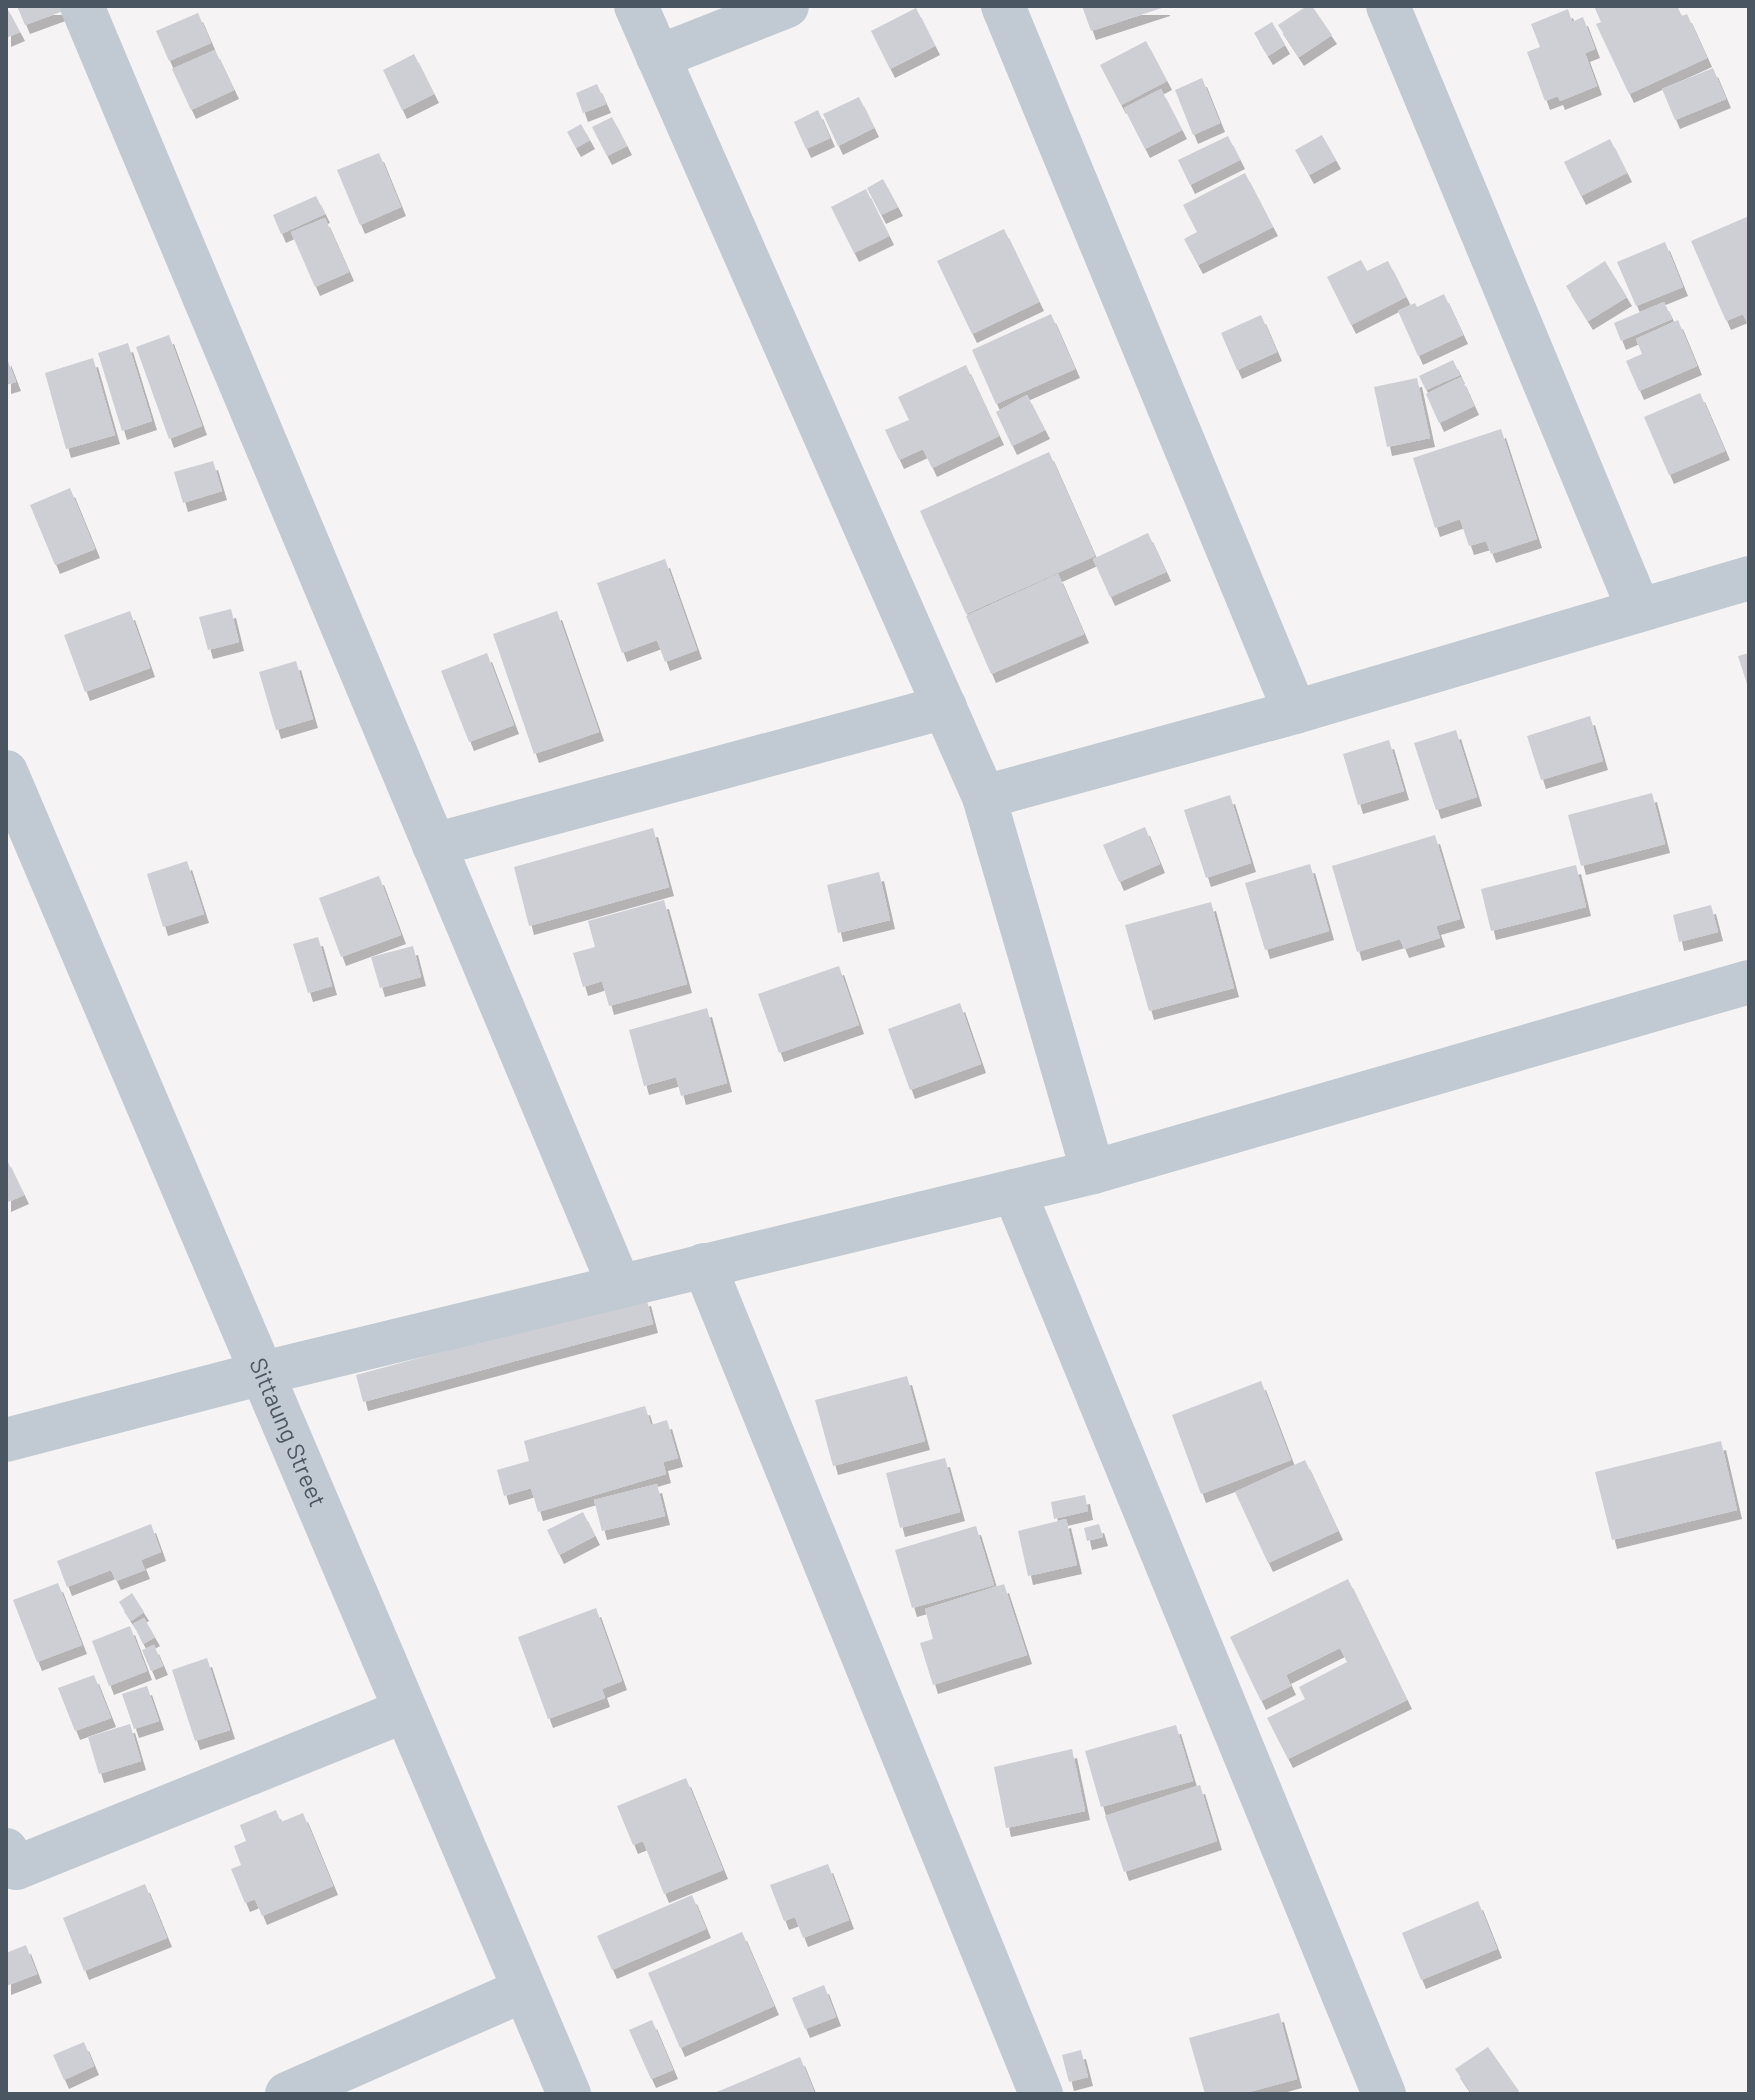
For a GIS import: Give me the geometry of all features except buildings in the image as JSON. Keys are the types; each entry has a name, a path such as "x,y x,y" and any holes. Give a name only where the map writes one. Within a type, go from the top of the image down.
{"street":[{"path":"82,6 619,1285"},
{"path":"636,6 984,797 1093,1172"},
{"path":"658,57 787,6"},
{"path":"1003,6 1295,712"},
{"path":"1388,6 1639,610"},
{"path":"984,797 1295,712 1749,578"},
{"path":"434,845 945,707"},
{"name":"Sittaung Street","path":"6,772 569,2094"},
{"path":"6,1440 619,1285 1093,1172 1749,982"},
{"path":"1014,1191 1384,2094"},
{"path":"704,1265 1041,2094"},
{"path":"6,1850 16,1868 404,1711"},
{"path":"287,2094 524,1990"}]}
